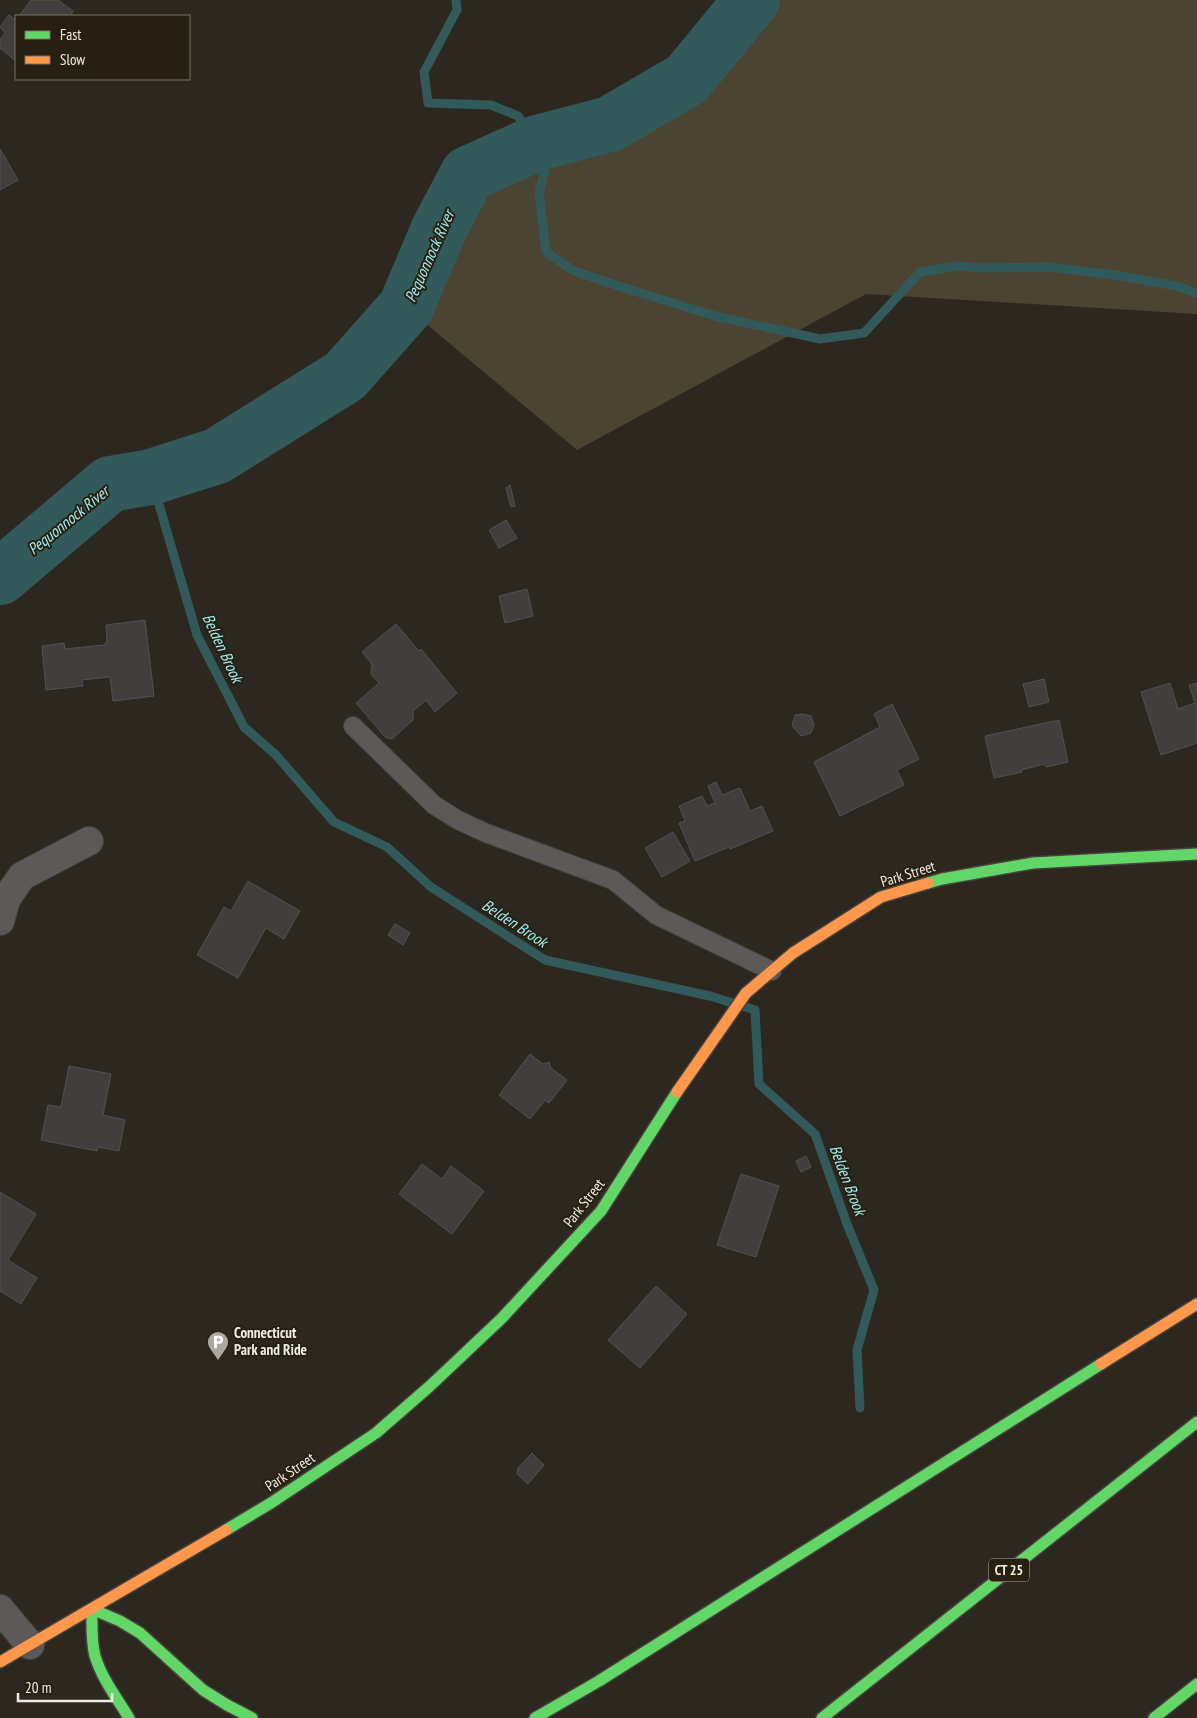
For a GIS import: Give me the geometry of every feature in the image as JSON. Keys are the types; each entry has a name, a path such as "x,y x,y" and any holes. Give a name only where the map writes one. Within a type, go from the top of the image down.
{"main road":[{"name":"Park Street","path":"0,1662 271,1504 376,1433 502,1318 601,1211 677,1093 746,993 793,953 881,897 942,879 1033,863 1197,854"},
{"path":"535,1718 599,1681 1197,1304"},
{"name":"CT 25","path":"822,1718 1197,1422"},
{"path":"129,1718 102,1674 95,1654 92,1632 92,1609 111,1616 130,1627 145,1638 202,1690 231,1708 252,1718"},
{"path":"1154,1718 1197,1684"}],"street":[{"path":"0,921 6,899 22,876 88,841"},
{"path":"0,1609 30,1645"}],"lane":[{"path":"353,726 434,806 486,833 613,880 656,915 772,971"}],"shaded area":[{"path":"728,0 1197,0 1197,314 866,294 577,450 406,307 439,229 468,174 537,143 639,87 707,43"}],"building":[{"path":"31,0 58,0 73,11 71,15 20,15"},
{"path":"9,15 15,19 15,60 0,48 0,40 5,33 0,27"},
{"path":"0,149 18,180 0,190"},
{"path":"510,485 515,506 511,507 506,488"},
{"path":"506,520 517,538 499,548 489,530"},
{"path":"527,589 533,616 505,623 499,596"},
{"path":"145,620 154,696 113,701 110,677 82,680 83,686 46,690 42,646 64,643 65,649 104,645 107,641 106,625"},
{"path":"396,624 419,651 421,649 457,693 435,712 426,700 413,711 413,720 392,739 385,737 356,703 379,683 371,674 372,664 362,652"},
{"path":"1044,679 1049,702 1029,707 1023,684"},
{"path":"1170,683 1178,709 1195,703 1189,685 1197,683 1197,743 1161,755 1141,692"},
{"path":"892,704 919,759 897,770 904,785 840,816 814,762 880,727 874,714"},
{"path":"795,715 811,716 814,725 811,733 801,736 792,726"},
{"path":"1059,720 1068,762 1046,767 1045,764 1021,770 1022,772 994,778 985,736"},
{"path":"716,782 722,795 740,788 750,811 762,806 773,831 695,861 679,823 685,821 679,806 702,796 707,806 715,803 708,786"},
{"path":"673,832 690,861 662,877 645,848"},
{"path":"248,881 300,911 284,939 266,928 238,978 197,955 224,907 231,911"},
{"path":"395,924 410,933 403,945 388,935"},
{"path":"530,1054 543,1064 549,1062 551,1068 567,1080 549,1103 545,1100 530,1119 499,1095"},
{"path":"69,1066 111,1074 103,1115 125,1120 119,1151 98,1147 97,1151 41,1140 48,1105 61,1107"},
{"path":"806,1156 811,1167 801,1172 796,1161"},
{"path":"422,1164 442,1179 451,1166 484,1191 452,1234 399,1194"},
{"path":"741,1174 779,1186 756,1257 717,1245"},
{"path":"0,1192 36,1214 8,1260 37,1278 21,1304 0,1291"},
{"path":"656,1286 687,1314 640,1368 608,1340"},
{"path":"532,1453 544,1465 528,1484 517,1474 518,1468"}],"waterway":[{"path":"456,0 457,10 424,72 428,103 491,105 518,116 537,143"},
{"name":"Pequonnock River","path":"0,577 110,484 151,477 217,456 345,376 406,307 439,229 468,174 537,143 610,124 687,79 752,0"},
{"path":"553,139 539,193 546,252 574,271 715,316 820,339 864,333 920,272 958,266 981,268 1050,267 1115,275 1176,286 1197,293"},
{"name":"Belden Brook","path":"151,477 197,635 244,727 276,755 334,822 387,847 431,887 545,960 710,996 755,1010 759,1084 815,1134 847,1224 874,1290 857,1350 860,1408"}],"traffic: fast":[{"path":"928,883 1033,863 1197,854"},
{"path":"226,1530 271,1503 376,1433 430,1386 502,1318 601,1211 677,1092"},
{"path":"535,1718 599,1681 1101,1364"},
{"path":"822,1718 1197,1422"},
{"path":"129,1718 106,1680 95,1656 92,1638 92,1609 120,1621 140,1633 203,1690 252,1718"},
{"path":"1154,1718 1197,1684"}],"traffic: slow":[{"path":"677,1092 746,993 793,953 881,897 928,883"},
{"path":"1101,1364 1197,1304"},
{"path":"0,1662 226,1530"}],"place":[{"name":"Connecticut Park and Ride","path":"218,1361"}]}
